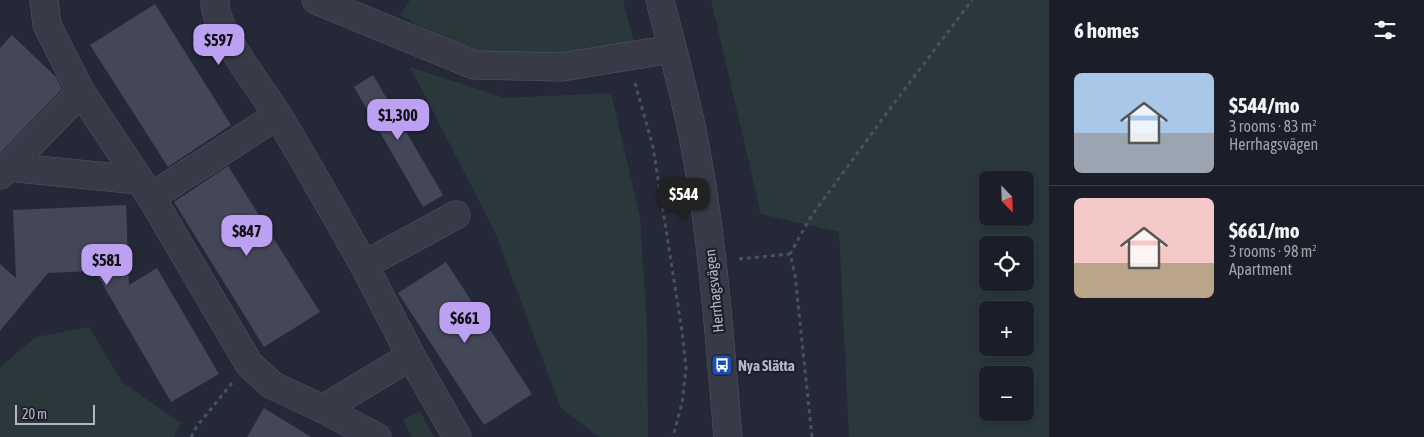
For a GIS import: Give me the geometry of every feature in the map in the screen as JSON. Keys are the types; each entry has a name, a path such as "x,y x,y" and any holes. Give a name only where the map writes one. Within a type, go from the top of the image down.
{"street":[{"path":"44,0 47,25 82,92 145,189 249,364 272,384 323,408 377,437"},
{"path":"214,0 214,8 232,46 278,115 364,266 411,356 457,437"},
{"path":"316,0 371,10 376,26 474,65 562,67 672,48"},
{"name":"Herrhagsvägen","path":"660,0 690,122 703,195 728,437"},
{"path":"4,171 82,92"},
{"path":"4,171 145,189 278,115"},
{"path":"364,266 456,215"},
{"path":"323,408 411,356"}],"path":[{"path":"812,437 795,275 790,254 810,218 972,0"},
{"path":"627,56 653,147 682,331 686,368 682,403 673,437"},
{"path":"711,261 790,254"},
{"path":"191,437 197,426 249,364"}],"shaded area":[{"path":"410,0 623,0 634,43 524,62 458,48 400,15"},
{"path":"711,0 1049,0 1049,437 849,437 839,232 761,214"},
{"path":"410,67 505,98 611,93 640,217 647,327 648,437 599,437 561,408 495,232"},
{"path":"89,327 122,382 181,423 174,437 0,437 0,367 36,337"},
{"path":"420,411 434,437 412,437 403,420"}],"building":[{"path":"155,4 231,125 168,167 90,45"},
{"path":"12,35 56,77 62,89 0,153 0,48"},
{"path":"373,75 443,195 423,207 354,87"},
{"path":"228,166 320,312 264,347 174,202"},
{"path":"126,205 129,285 157,268 219,374 171,402 95,271 48,273 0,331 0,264 16,278 13,210"},
{"path":"446,262 532,394 484,425 398,293"},
{"path":"264,408 311,437 247,437"}],"place":[{"name":"Nya Slätta","path":"722,365"}]}
